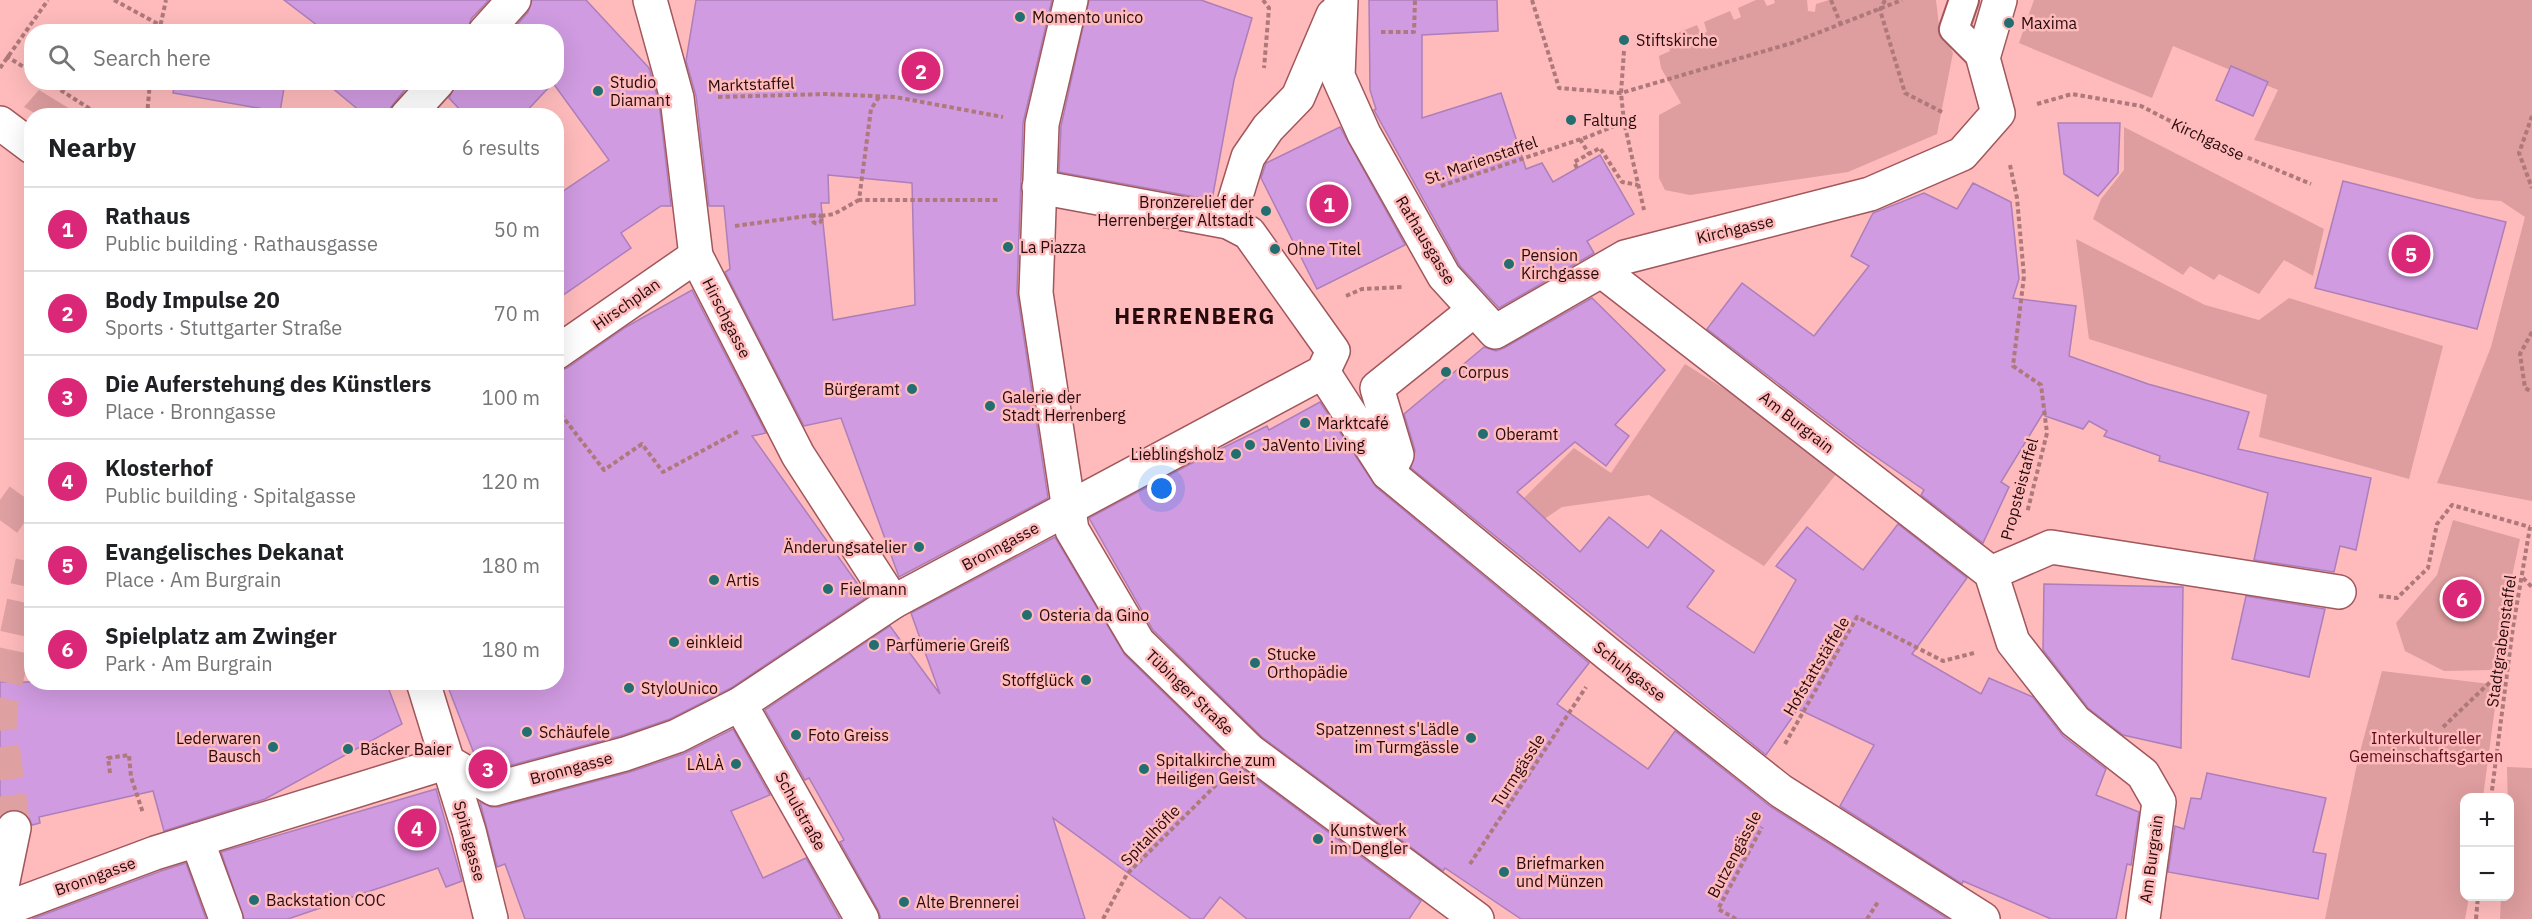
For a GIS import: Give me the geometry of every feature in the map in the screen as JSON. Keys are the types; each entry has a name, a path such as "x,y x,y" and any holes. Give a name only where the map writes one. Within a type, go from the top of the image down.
{"street":[{"path":"492,24 514,0"},
{"name":"Hirschgasse","path":"650,0 677,98 695,244 774,412 819,489 893,602"},
{"name":"Tübinger Straße","path":"1071,0 1042,124 1036,293 1072,530 1138,642 1250,751 1477,919"},
{"name":"Rathausgasse","path":"1340,0 1338,76 1364,134 1444,276 1484,322"},
{"name":"Rathausgasse","path":"1228,222 1248,157 1268,128 1298,97 1340,0"},
{"path":"1998,113 1983,58 2000,0"},
{"path":"414,108 431,90"},
{"name":"Kirchgasse","path":"1484,322 1602,271 1625,257 1870,194 1962,154 1998,113"},
{"path":"0,123 24,141"},
{"path":"1039,194 1228,222 1249,233 1333,351 1323,372"},
{"name":"Hirschplan","path":"564,347 695,244"},
{"name":"Am Burgrain","path":"1602,271 2001,568 2013,642 2075,721 2143,774 2159,802 2143,919"},
{"path":"1388,473 1397,456 1377,388 1484,322"},
{"name":"Bronngasse","path":"4,914 197,840 448,762 494,789 625,754 677,736 740,704 893,602 1323,372"},
{"name":"Schuhgasse","path":"1323,372 1388,473 1608,654 1773,785 1983,919"},
{"path":"2001,568 2051,547 2340,592"},
{"name":"Spitalgasse","path":"426,690 448,762 491,919"},
{"name":"Schulstraße","path":"740,704 862,919"},
{"path":"4,914 2,886 14,828"},
{"path":"197,840 226,919"}],"lane":[{"path":"1964,0 1954,28 1983,58"}],"path":[{"path":"30,24 48,0"},
{"path":"114,0 158,24"},
{"path":"160,24 166,0"},
{"path":"1414,32 1415,0"},
{"path":"1532,0 1558,88 1621,93 1792,44 1902,0"},
{"path":"1831,0 1841,25"},
{"path":"1885,0 1880,10 1905,93 1941,113"},
{"path":"0,68 24,32"},
{"path":"1624,51 1621,93 1624,122 1640,204 1661,246"},
{"path":"6,56 24,67"},
{"path":"60,90 89,108"},
{"path":"148,108 149,90"},
{"name":"Marktstaffel","path":"677,98 826,94 879,97"},
{"name":"Kirchgasse","path":"1998,113 2072,94 2141,106 2215,144 2311,184"},
{"path":"859,200 871,109 879,97 895,97 1042,124"},
{"name":"Propsteistaffel","path":"1998,113 2017,198 2024,276 2013,366 2041,385 2047,433 2029,506 2001,568"},
{"path":"2532,116 2519,153 2532,188"},
{"name":"St. Marienstaffel","path":"1401,200 1590,136 1624,122"},
{"path":"1580,139 1589,154"},
{"path":"1577,168 1574,162 1600,148 1622,182 1638,185"},
{"path":"695,244 814,215 834,214 859,200 1039,194"},
{"path":"814,215 813,221 817,224 821,216"},
{"path":"2532,332 2520,354 2525,388 2532,392"},
{"path":"564,419 604,470 642,444 663,472 774,412"},
{"path":"2340,592 2397,598 2428,568 2437,524 2452,505 2531,526"},
{"name":"Stadtgrabenstaffel","path":"2492,793 2531,526"},
{"path":"2522,578 2532,587"},
{"name":"Hofstattstäffele","path":"1773,785 1857,617 1943,661 2013,642"},
{"name":"Turmgässle","path":"1448,898 1608,654"},
{"path":"2443,727 2509,664"},
{"name":"Spitalhöfle","path":"1102,919 1127,874 1250,751"},
{"path":"110,773 108,758 129,754 131,777"},
{"name":"Butzengässle","path":"1736,919 1718,909 1773,785"},
{"path":"2476,919 2478,901"}],"green space":[{"path":"1756,0 1764,0 1767,6 1775,3 1774,0 1807,0 1808,11 1815,12 1816,4 1829,0 1936,0 1939,26 1953,53 1937,134 1848,172 1690,195 1665,190 1659,178 1659,115 1681,103 1661,68 1659,56 1670,51 1665,38 1697,25 1701,34 1707,32 1704,22 1730,11 1734,20 1741,17 1738,8"},
{"path":"2034,0 2532,0 2532,501 2437,483 2491,347 2525,217 2501,201 2477,199 2254,140 2278,90 2173,46 2152,98 2019,43"},
{"path":"39,90 69,108 26,108 24,107"},
{"path":"2124,127 2324,229 2313,276 2284,260 2259,294 2219,274 2214,280 2190,266 2183,275 2093,219 2101,199 2124,170"},
{"path":"2076,239 2205,305 2259,320 2289,298 2443,346 2409,479 2259,437 2267,395 2089,339"},
{"path":"1685,364 1844,464 1764,566 1649,495 1562,507 1518,537 1501,521 1574,448 1611,473"},
{"path":"2453,520 2520,539 2492,670 2444,671 2405,651 2396,623 2437,575"},
{"name":"Interkultureller Gemeinschaftsgarten","path":"2382,671 2498,685 2484,793 2460,793 2460,901 2468,901 2465,919 2325,919 2358,759"},
{"path":"2507,767 2532,768 2532,919 2500,919 2501,901 2514,901 2514,793 2508,793"}],"building":[{"path":"284,0 489,0 471,19 469,24 316,24"},
{"path":"532,0 586,0 649,68 659,102 671,206 661,206 621,233 631,248 564,294 564,191 609,160 558,90 564,90 564,24 518,24 528,12"},
{"path":"696,0 1052,0 1023,123 1017,292 1048,498 899,577 841,418 804,426 725,272 730,269 724,206 709,206 696,96 686,61","holes":["828,175 912,183 915,305 833,320 821,203 829,203"]},
{"path":"1089,0 1201,0 1252,18 1234,80 1212,200 1059,172 1061,126"},
{"path":"1369,0 1497,0 1498,31 1422,35 1422,118 1501,93 1526,169 1542,163 1553,182 1600,155 1634,214 1587,241 1594,253 1499,308 1460,266 1374,110 1376,109 1370,90"},
{"path":"2231,66 2268,82 2253,116 2216,100"},
{"path":"174,90 284,90 281,108 257,108 173,93"},
{"path":"335,90 405,90 390,108 356,108"},
{"path":"452,90 546,90 530,108 458,108 449,98"},
{"path":"2058,123 2120,123 2118,173 2098,196 2064,174"},
{"path":"1340,127 1405,245 1317,289 1261,178 1266,163"},
{"path":"2343,181 2506,222 2477,329 2315,288"},
{"path":"1973,183 2011,202 2019,279 2013,298 2076,306 2069,356 2148,384 2249,412 2238,449 2371,478 2356,550 2340,546 2334,572 2254,560 2268,493 2159,461 2160,456 2104,436 2107,431 2089,421 2083,429 2045,416 2045,410 2001,482 2009,487 1983,543 1921,495 1924,490 1860,446 1707,329 1742,283 1814,336 1869,266 1851,256 1873,213 1924,193 1957,209"},
{"path":"692,290 766,433 752,436 867,597 731,688 670,719 620,736 497,769 475,756 449,690 564,690 564,369 626,327"},
{"path":"1592,298 1665,370 1615,425 1629,436 1606,466 1575,442 1517,492 1580,552 1609,517 1648,548 1661,530 1714,571 1687,607 1754,653 1796,580 1776,566 1807,527 1863,570 1898,524 1967,578 1912,654 1981,694 1989,678 2033,697 2063,736 2106,769 2096,795 2139,812 2131,865 2127,864 2116,919 2051,919 1963,881 1962,884 1840,806 1874,745 1798,709 1766,755 1411,468 1415,450 1404,414 1484,347 1496,351 1504,348"},
{"path":"1320,402 1376,487 1589,663 1557,704 1648,769 1675,731 1771,807 1948,919 1521,919 1445,868 1443,871 1262,737 1153,630 1089,518 1194,462 1267,426 1269,430"},
{"path":"1055,537 1125,655 1239,766 1421,901 1409,919 1247,919 1220,897 1203,919 1191,919 1053,818 1085,919 881,919 840,842 844,840 809,778 805,780 765,710 890,626 940,694 911,613"},
{"path":"2044,584 2183,587 2181,748 2123,735 2088,708 2043,650"},
{"path":"2246,596 2325,609 2309,677 2232,659"},
{"path":"0,682 24,682 24,690 389,690 402,724 265,799 164,831 153,791 39,817 40,823 32,825 27,814 18,810 9,810 0,816"},
{"path":"733,729 770,795 731,811 763,878 806,858 840,919 525,919 505,864 497,867 480,802 491,807 499,807 630,772 683,754"},
{"path":"2207,773 2326,798 2313,852 2326,854 2318,899 2168,872 2175,826 2184,829 2191,798 2201,799"},
{"path":"436,789 462,881 446,887 438,868 288,919 244,919 221,852"},
{"path":"186,863 206,919 32,919 161,871"}],"tunnel":[{"path":"0,500 24,517"},
{"path":"14,828 0,724 2,702 24,599"}],"place":[{"name":"Momento unico","path":"1020,17"},
{"name":"Maxima","path":"2009,23"},
{"name":"Stiftskirche","path":"1624,40"},
{"name":"Body Impulse 20","path":"921,71"},
{"name":"Studio Diamant","path":"598,91"},
{"name":"Faltung","path":"1571,120"},
{"name":"Rathaus","path":"1329,204"},
{"name":"Bronzerelief der Herrenberger Altstadt","path":"1266,211"},
{"name":"La Piazza","path":"1008,247"},
{"name":"Ohne Titel","path":"1275,249"},
{"name":"Evangelisches Dekanat","path":"2411,254"},
{"name":"Pension Kirchgasse","path":"1509,264"},
{"name":"Corpus","path":"1446,372"},
{"name":"Bürgeramt","path":"912,389"},
{"name":"Galerie der Stadt Herrenberg","path":"990,406"},
{"name":"Marktcafé","path":"1305,423"},
{"name":"Oberamt","path":"1483,434"},
{"name":"JaVento Living","path":"1250,445"},
{"name":"Lieblingsholz","path":"1236,454"},
{"name":"Änderungsatelier","path":"919,547"},
{"name":"Artis","path":"714,580"},
{"name":"Fielmann","path":"828,589"},
{"name":"Spielplatz am Zwinger","path":"2462,599"},
{"name":"Osteria da Gino","path":"1027,615"},
{"name":"einkleid","path":"674,642"},
{"name":"Parfümerie Greiß","path":"874,645"},
{"name":"Stucke Orthopädie","path":"1255,663"},
{"name":"Stoffglück","path":"1086,680"},
{"name":"StyloUnico","path":"629,688"},
{"name":"Schäufele","path":"527,732"},
{"name":"Foto Greiss","path":"796,735"},
{"name":"Spatzennest s'Lädle im Turmgässle","path":"1471,738"},
{"name":"Lederwaren Bausch","path":"273,747"},
{"name":"Bäcker Baier","path":"348,749"},
{"name":"LÀLÀ","path":"736,764"},
{"name":"Die Auferstehung des Künstlers","path":"488,769"},
{"name":"Spitalkirche zum Heiligen Geist","path":"1144,769"},
{"name":"Klosterhof","path":"417,828"},
{"name":"Kunstwerk im Dengler","path":"1318,839"},
{"name":"Briefmarken und Münzen","path":"1504,872"},
{"name":"Backstation COC","path":"254,900"},
{"name":"Alte Brennerei","path":"904,902"}],"district":[{"name":"HERRENBERG","path":"1195,316"}]}
